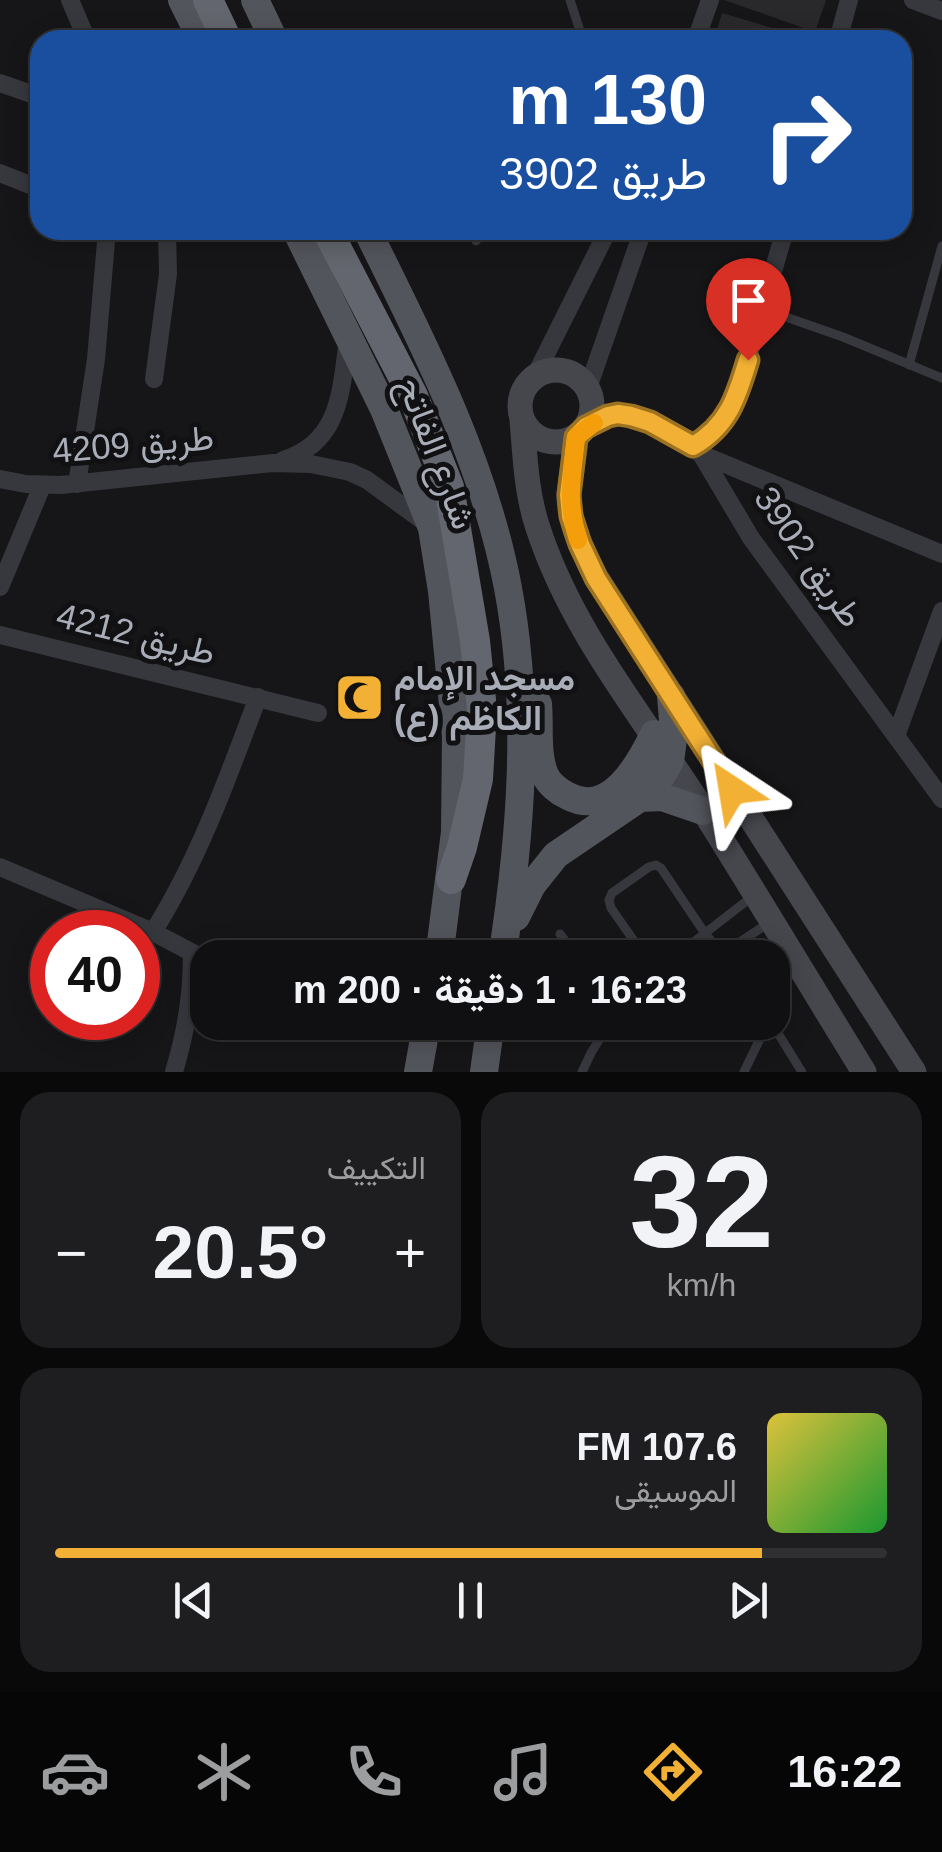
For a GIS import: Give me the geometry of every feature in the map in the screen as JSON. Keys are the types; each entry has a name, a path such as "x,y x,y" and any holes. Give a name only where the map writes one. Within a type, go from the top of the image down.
{"highway":[{"path":"208,0 222,30"},
{"path":"332,240 414,396 448,486 482,710 478,779 450,880"}],"main road":[{"path":"182,0 197,30"},
{"path":"255,0 269,30"},
{"name":"شارع الفاتح","path":"301,240 384,408 432,528 456,736 455,832 442,940"},
{"name":"شارع الفاتح","path":"372,240 428,354 477,474 508,586 522,708 516,865 504,940"},
{"path":"518,660 536,688 546,778 574,800 590,801 609,794 630,778 654,734"},
{"path":"507,940 532,885 556,855 640,798 662,775 670,761 674,732 671,696"},
{"path":"640,798 662,796 704,811"},
{"path":"418,1072 423,1040"},
{"path":"484,1072 489,1040"}],"street":[{"path":"70,0 83,30"},
{"path":"700,30 710,0"},
{"path":"840,30 848,0"},
{"path":"913,0 942,11"},
{"path":"0,82 30,93"},
{"path":"0,173 30,185"},
{"path":"77,484 96,359 106,240"},
{"path":"154,378 168,274 165,240"},
{"path":"603,240 535,376 521,396 527,485 536,523 582,630 704,811 864,1072"},
{"path":"588,388 636,240"},
{"path":"697,450 726,417 740,386 780,240"},
{"name":"طريق 4209","path":"273,463 300,454 324,435 338,404 348,335"},
{"path":"535,376 546,371 570,372 588,388 593,404 581,432 569,495 580,544 596,578 914,1072"},
{"path":"522,420 536,436 556,442 608,416 631,416 672,432 697,450 942,554"},
{"name":"طريق 3902","path":"697,450 751,538 942,799"},
{"name":"طريق 4209","path":"0,479 42,486 273,463 311,464 350,472 386,492 432,528"},
{"path":"0,587 42,486"},
{"path":"896,736 942,612"},
{"name":"طريق 4212","path":"0,634 318,714"},
{"path":"160,921 175,898 227,780 258,697"},
{"path":"0,867 101,910"},
{"path":"160,936 190,952"},
{"path":"174,1072 190,1003"}],"lane":[{"path":"570,0 580,30"},
{"path":"909,365 942,246"},
{"path":"763,309 843,336 942,378"},
{"path":"633,940 608,900 649,866 656,865 710,940"},
{"path":"694,940 755,895"},
{"path":"745,940 771,921"},
{"path":"560,934 564,940"},
{"path":"582,1072 598,1040"},
{"path":"744,1072 761,1040"},
{"path":"781,1040 799,1070"}],"building":[{"path":"724,0 826,0 816,30"},
{"path":"722,13 779,30 717,30"}],"slow traffic":[{"path":"578,540 569,495 576,437 594,423"}],"place":[{"name":"مسجد الإمام الكاظم (ع)","path":"359,698"}],"route":[{"path":"732,790 596,578 580,544 569,495 576,437 586,427 608,416 631,416 672,432 693,446 709,437 726,417 748,360"}]}
